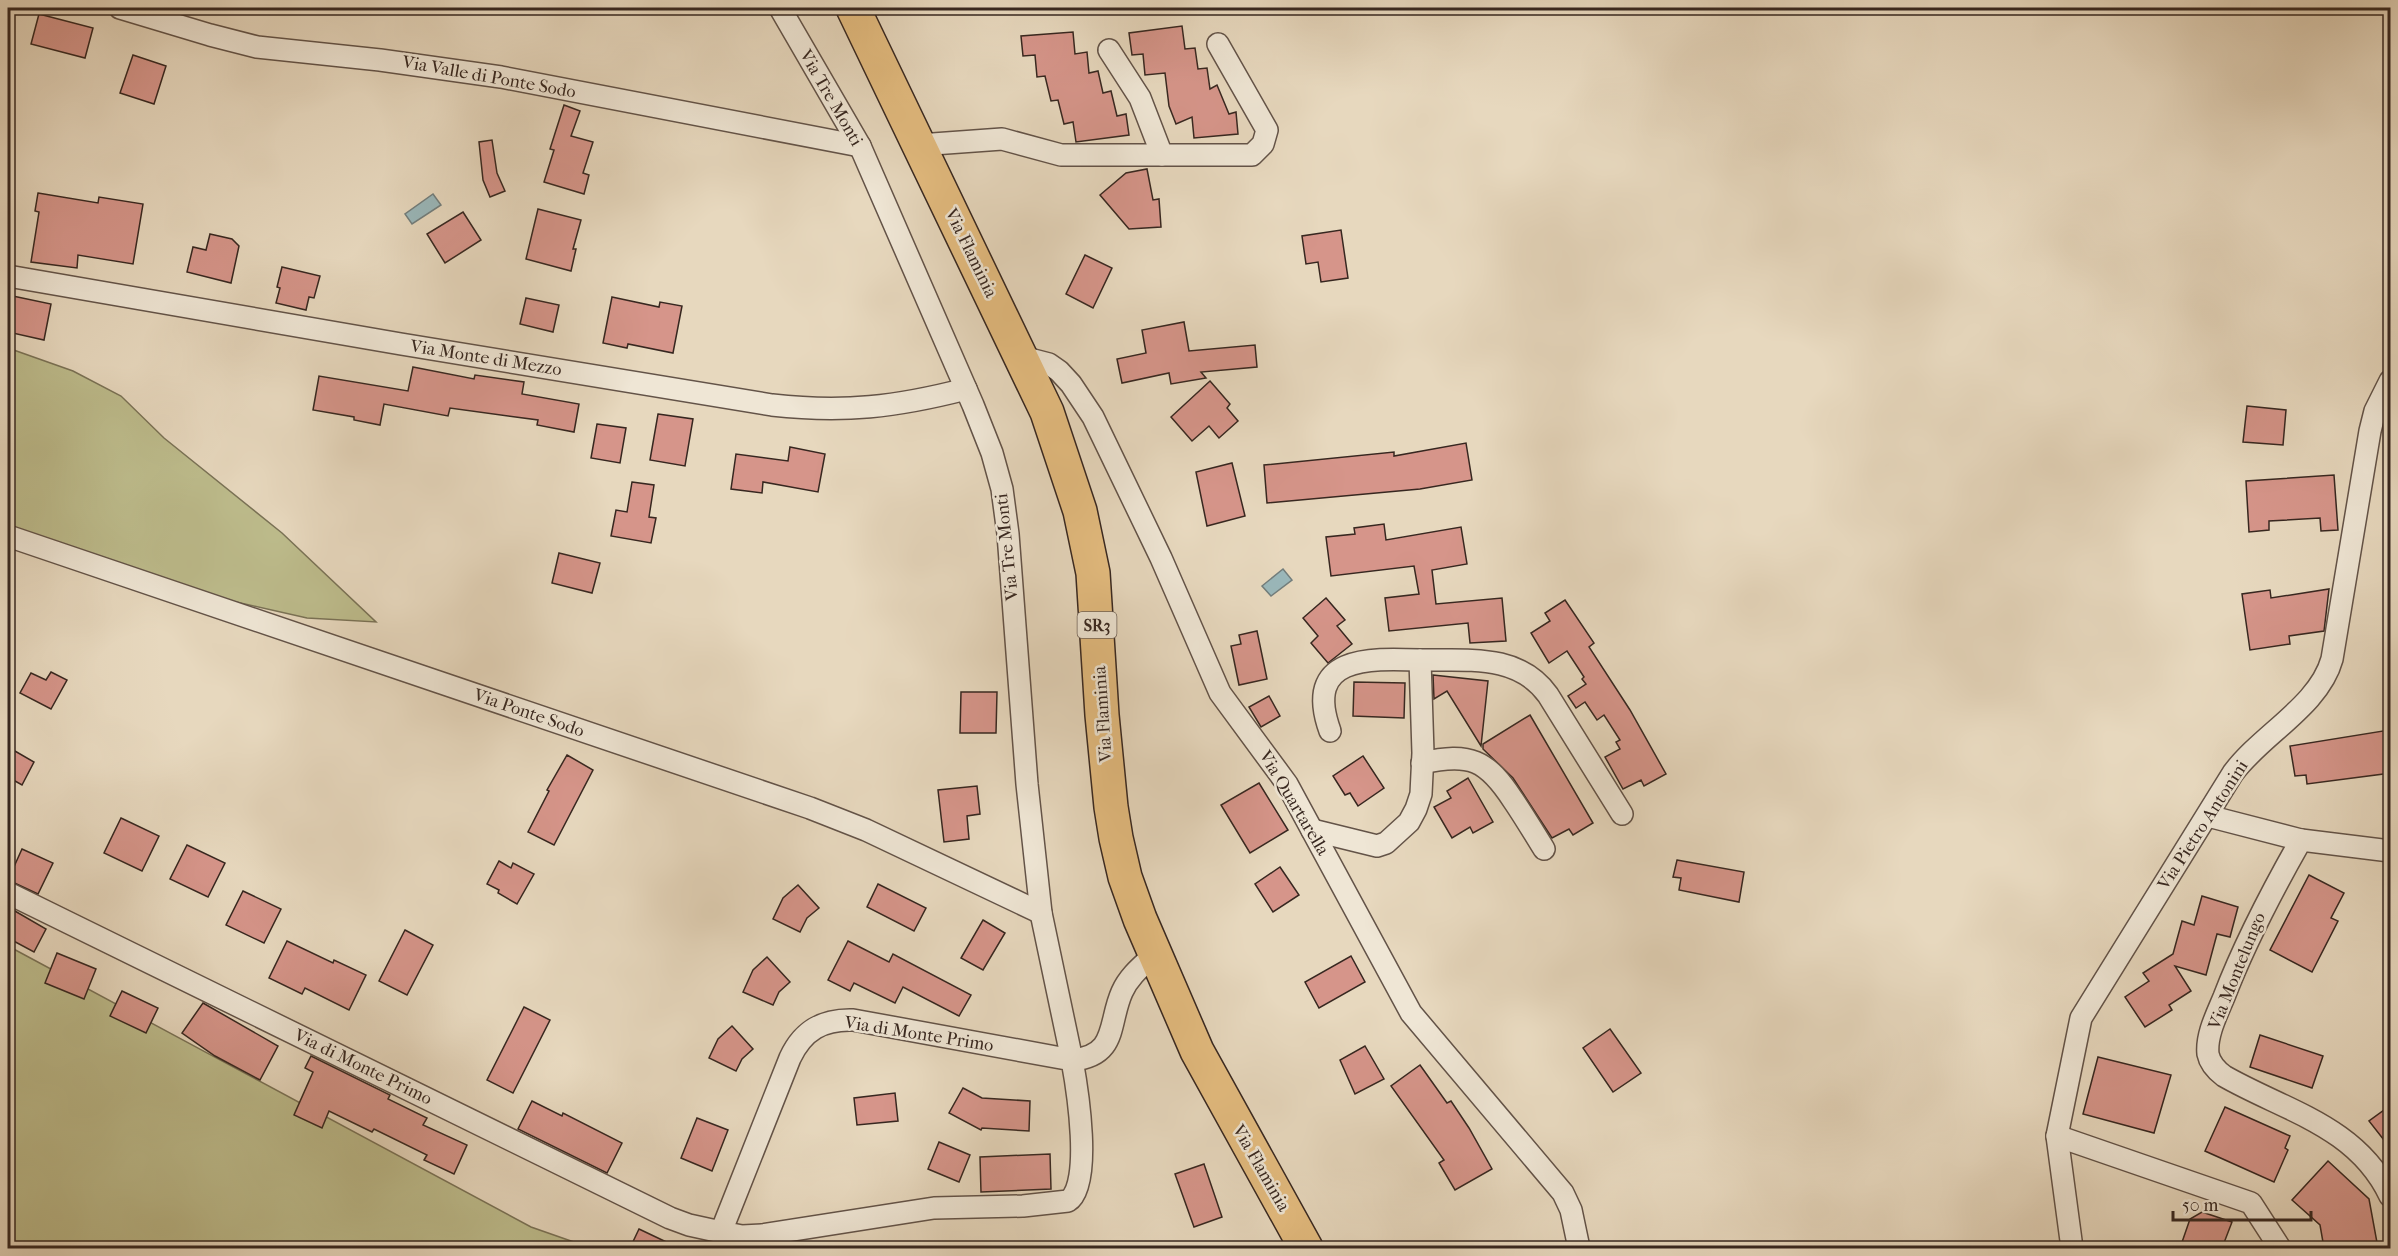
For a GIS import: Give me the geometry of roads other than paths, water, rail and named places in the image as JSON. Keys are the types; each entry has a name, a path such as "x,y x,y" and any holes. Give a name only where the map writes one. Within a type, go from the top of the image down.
{"main road":[{"name":"Via Flaminia","path":"853,8 1047,412 1070,477 1082,520 1094,582 1102,715 1116,838 1130,891 1206,1070 1306,1248"}],"street":[{"name":"Via Valle di Ponte Sodo","path":"120,8 217,37 257,46 501,77 860,146"},
{"name":"Via Tre Monti","path":"780,8 860,146 966,388 992,453 1005,502 1027,784 1041,913 1072,1060 1082,1125 1078,1185 1073,1198"},
{"path":"919,144 1002,138 1061,155 1252,155 1263,144 1267,130 1218,44"},
{"path":"1109,50 1140,98 1162,155"},
{"name":"Via Monte di Mezzo","path":"8,276 389,342 784,406 833,409 872,408 915,401 966,388"},
{"name":"Via Quartarella","path":"1022,357 1049,364 1059,370 1093,417 1161,558 1220,693 1275,766 1411,1013 1563,1192 1571,1210 1579,1248"},
{"name":"Via Pietro Antonini","path":"2072,1248 2057,1136 2081,1018 2238,766 2312,695 2327,673 2336,637 2370,431 2375,411 2391,381"},
{"name":"Via Ponte Sodo","path":"8,536 810,808 928,858 1041,913"},
{"path":"1330,731 1322,699 1326,686 1338,672 1350,665 1369,659 1503,664 1533,677 1548,695 1622,814"},
{"path":"1312,830 1372,845 1386,843 1404,828 1416,809 1421,794 1420,660"},
{"path":"1422,763 1456,758 1476,762 1491,770 1544,849"},
{"path":"2208,816 2301,840 2391,851"},
{"name":"Via Montelungo","path":"2301,840 2254,924 2226,991 2208,1045 2210,1060 2224,1076 2313,1119 2340,1136 2370,1164 2391,1196"},
{"name":"Via di Monte Primo","path":"8,893 670,1218 689,1225 742,1236 762,1235 934,1208 1057,1204 1073,1198"},
{"path":"1072,1060 1092,1054 1104,1046 1111,1035 1117,1006 1126,984 1155,954"},
{"name":"Via di Monte Primo","path":"721,1232 790,1058 801,1039 821,1024 835,1020 853,1020 1072,1060"},
{"path":"2057,1136 2251,1203 2280,1248"}],"water":[{"path":"433,194 441,205 412,224 405,214"},
{"path":"1283,569 1292,580 1271,596 1262,586"}]}
